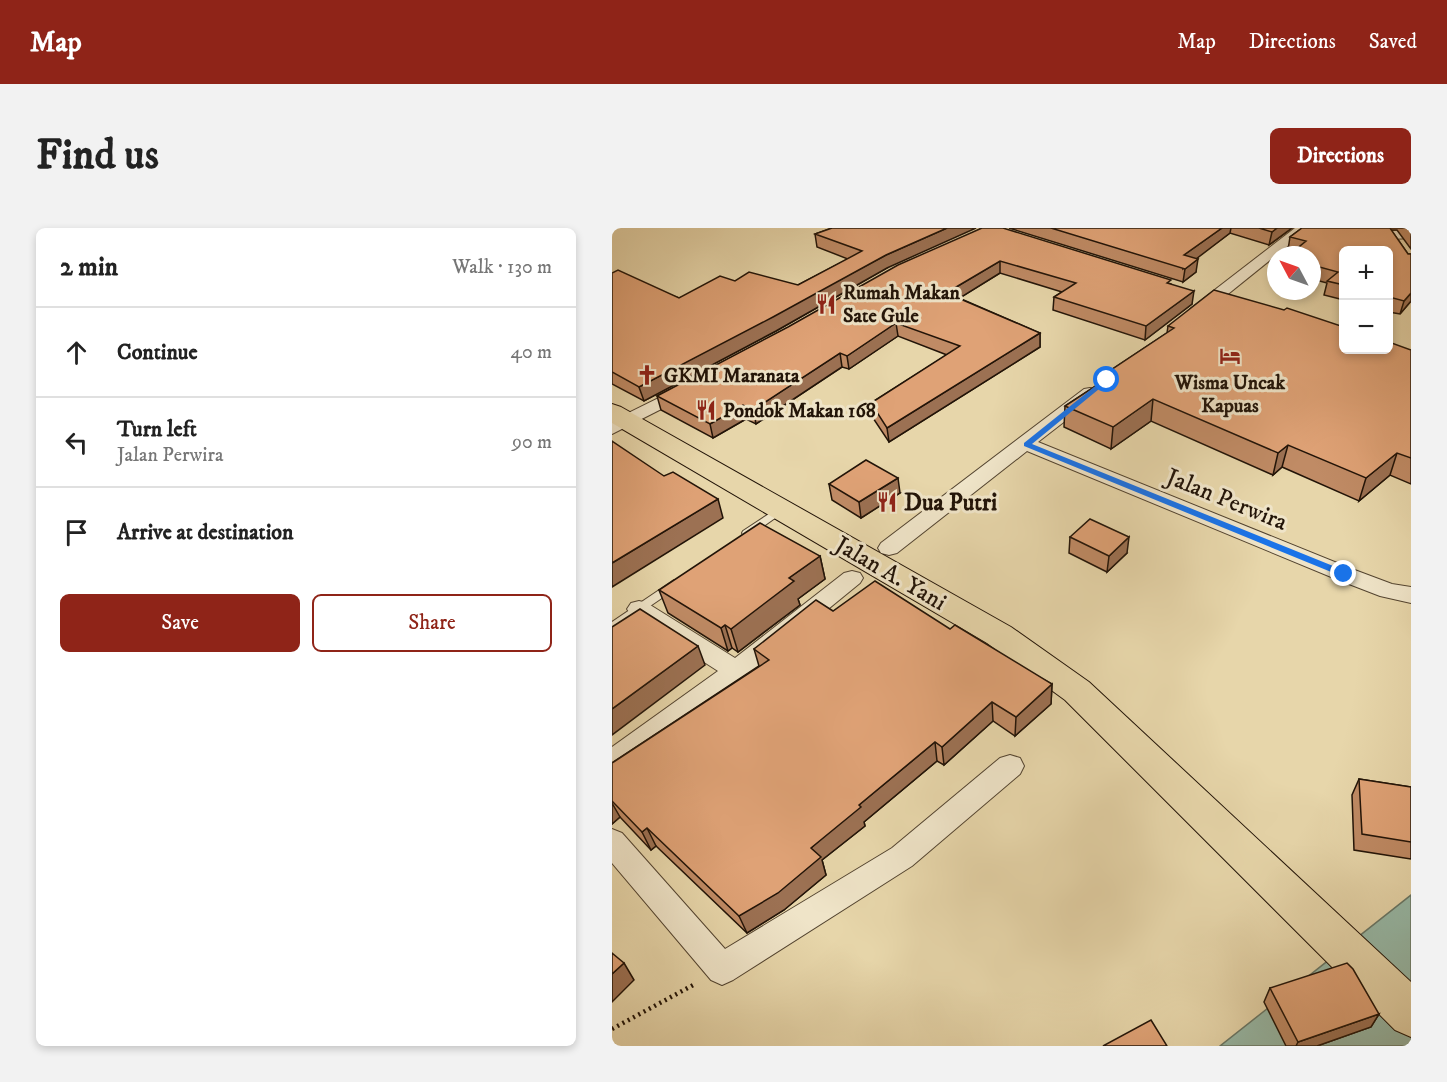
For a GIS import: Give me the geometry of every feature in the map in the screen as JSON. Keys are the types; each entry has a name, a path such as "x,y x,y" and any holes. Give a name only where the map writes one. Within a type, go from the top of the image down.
{"highway":[{"name":"Jalan A. Yani","path":"618,420 781,509 999,634 1077,691 1411,1014"}],"street":[{"path":"1186,319 1310,229"},
{"path":"1390,238 1411,234"},
{"path":"1191,292 1236,306"},
{"path":"888,548 1107,380"},
{"path":"618,420 701,381"},
{"name":"Jalan Perwira","path":"1026,444 1344,574 1388,591 1411,595"},
{"path":"612,762 736,672 852,578"},
{"path":"639,609 736,672"},
{"path":"612,842 722,969 902,857 1010,766"}],"lane":[{"path":"734,542 781,509"},
{"path":"612,628 686,576"}],"path":[{"path":"612,1029 722,969"}],"shaded area":[{"path":"1411,895 1411,1046 1220,1046"}],"building":[{"path":"832,228 947,228 886,255 639,387 612,372 612,273 618,270 679,298 720,276 735,281 749,272 798,285 862,251 815,234"},
{"path":"982,228 1003,228 1171,280 1167,283 1194,291 1146,326 1054,297 1076,283 1000,261 946,293 1040,333 887,428 871,403 960,346 896,323 847,356 840,353 753,410 743,405 710,424 657,396 788,327 898,265"},
{"path":"1051,228 1222,228 1184,255 1198,259 1185,269"},
{"path":"1259,228 1277,228 1272,232"},
{"path":"1302,228 1390,228 1408,254 1411,254 1411,293 1404,301 1393,298 1393,246 1339,246 1339,284 1327,281 1338,272 1321,267 1321,246 1300,246 1306,241 1290,237"},
{"path":"1214,290 1284,310 1287,308 1339,325 1339,354 1393,354 1393,343 1411,350 1411,458 1397,453 1366,478 1288,445 1278,453 1153,399 1113,427 1065,406 1114,374 1108,372 1174,328 1168,326"},
{"path":"612,441 664,476 673,472 718,499 612,563"},
{"path":"866,460 898,478 859,502 829,484"},
{"path":"1090,519 1129,537 1109,556 1070,537"},
{"path":"760,523 820,556 789,578 794,581 731,629 725,625 721,628 659,590"},
{"path":"875,581 950,629 955,625 1052,684 1016,717 992,702 942,747 935,742 811,848 821,857 778,893 739,916 647,828 642,832 612,801 612,763 769,660 754,649 816,600 833,611"},
{"path":"640,609 698,646 612,709 612,627"},
{"path":"1359,779 1411,787 1411,842 1362,834"},
{"path":"612,953 624,963 612,974"},
{"path":"1347,963 1353,969 1379,1014 1298,1042 1270,988"},
{"path":"1151,1020 1167,1046 1103,1046"}],"place":[{"name":"Rumah Makan Sate Gule","path":"826,304"},
{"name":"Wisma Uncak Kapuas","path":"1230,356"},
{"name":"GKMI Maranata","path":"647,375"},
{"name":"Pondok Makan 168","path":"706,410"},
{"name":"Dua Putri","path":"887,502"}],"route":[{"path":"1107,380 1026,444 1344,574"}]}
